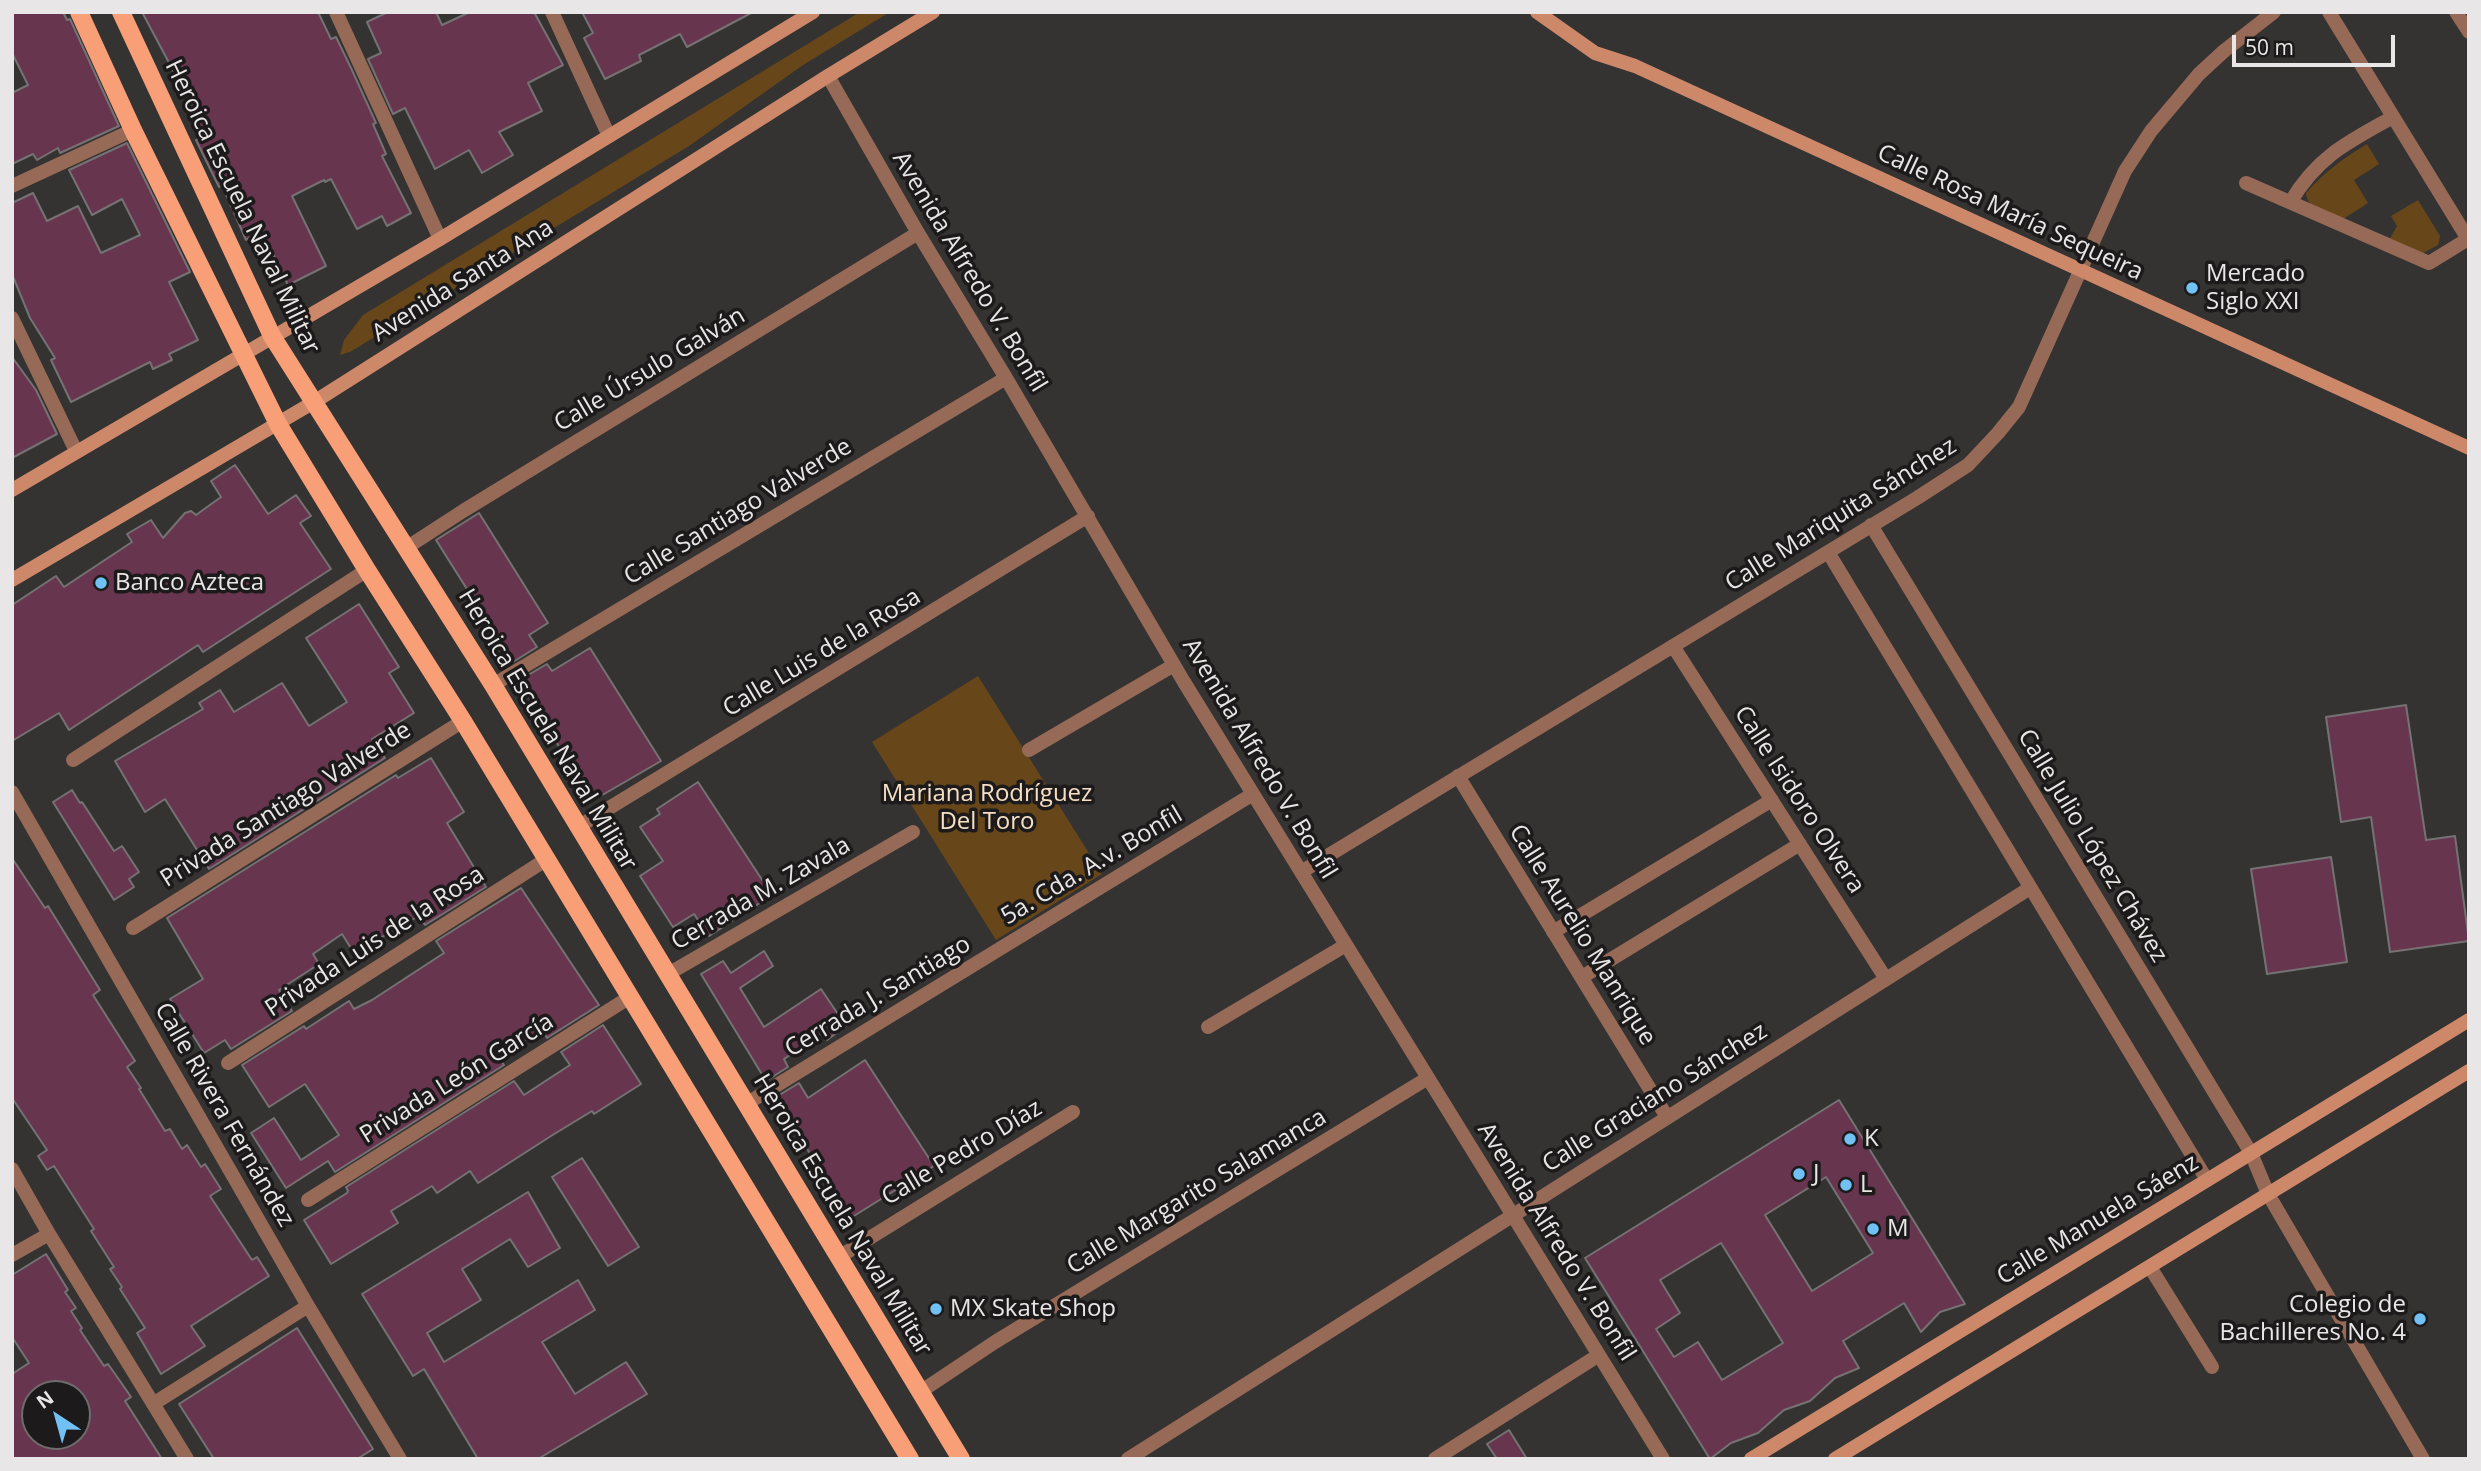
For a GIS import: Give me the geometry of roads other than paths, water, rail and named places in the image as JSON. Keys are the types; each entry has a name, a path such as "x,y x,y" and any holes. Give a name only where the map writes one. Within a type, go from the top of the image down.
{"main road":[{"path":"79,12 133,130 278,424 463,721 910,1459"},
{"name":"Heroica Escuela Naval Militar","path":"121,12 272,336 493,685 961,1459"}],"street":[{"path":"335,12 440,239"},
{"path":"552,12 609,136"},
{"name":"Avenida Santa Ana","path":"12,490 440,239 609,136 792,18 813,12"},
{"name":"Avenida Santa Ana","path":"12,580 314,402 933,12"},
{"name":"Calle Rosa María Sequeira","path":"1537,12 1595,53 1635,66 2469,448"},
{"name":"Calle Mariquita Sánchez","path":"1301,872 1968,464 2019,407 2125,171 2151,131 2199,74 2274,12"},
{"path":"2246,183 2429,263 2468,239 2329,12"},
{"path":"2456,12 2469,32"},
{"name":"Avenida Alfredo V. Bonfil","path":"828,76 1174,665 1662,1459"},
{"path":"2291,201 2303,181 2321,160 2393,117"},
{"path":"12,186 133,130"},
{"name":"Calle Úrsulo Galván","path":"406,548 918,233"},
{"path":"12,318 76,451"},
{"name":"Calle Santiago Valverde","path":"493,685 1006,378"},
{"name":"Calle Luis de la Rosa","path":"578,827 1088,516"},
{"name":"Calle Julio López Chávez","path":"1871,525 2251,1153 2268,1194 2423,1459"},
{"path":"1828,552 2207,1180"},
{"path":"73,761 367,570"},
{"name":"Calle Isidoro Olvera","path":"1673,646 1886,979"},
{"path":"1029,750 1174,665"},
{"name":"Privada Santiago Valverde","path":"133,928 463,721"},
{"name":"Calle Aurelio Manrique","path":"1458,776 1667,1117"},
{"name":"Calle Rivera Fernández","path":"12,792 308,1306 400,1459"},
{"name":"5a. Cda. A.v. Bonfil","path":"998,950 1253,794"},
{"path":"1553,932 1772,800"},
{"name":"Cerrada M. Zavala","path":"667,974 913,832"},
{"path":"1581,976 1800,844"},
{"name":"Privada Luis de la Rosa","path":"228,1063 547,859"},
{"name":"Calle Graciano Sánchez","path":"1128,1459 2030,888"},
{"path":"1208,1027 1346,945"},
{"name":"Cerrada J. Santiago","path":"746,1104 998,950"},
{"name":"Privada León García","path":"308,1200 630,997"},
{"name":"Calle Manuela Sáenz","path":"1751,1459 2469,1020"},
{"path":"1835,1459 1855,1454 2150,1266 2469,1071"},
{"name":"Calle Margarito Salamanca","path":"920,1392 995,1342 1428,1078"},
{"name":"Calle Pedro Díaz","path":"839,1257 1073,1112"},
{"path":"12,1169 187,1459"},
{"path":"12,1255 49,1234"},
{"path":"2150,1266 2212,1367"},
{"path":"153,1404 308,1306"},
{"path":"1435,1459 1599,1355"}],"place":[{"name":"Mercado Siglo XXI","path":"2192,288"},
{"name":"Banco Azteca","path":"101,583"},
{"name":"K","path":"1850,1139"},
{"name":"J","path":"1799,1174"},
{"name":"L","path":"1846,1185"},
{"name":"M","path":"1873,1229"},
{"name":"MX Skate Shop","path":"936,1309"},
{"name":"Colegio de Bachilleres No. 4","path":"2420,1319"}],"park label":[{"name":"Mariana Rodríguez Del Toro","path":"987,808"}]}
